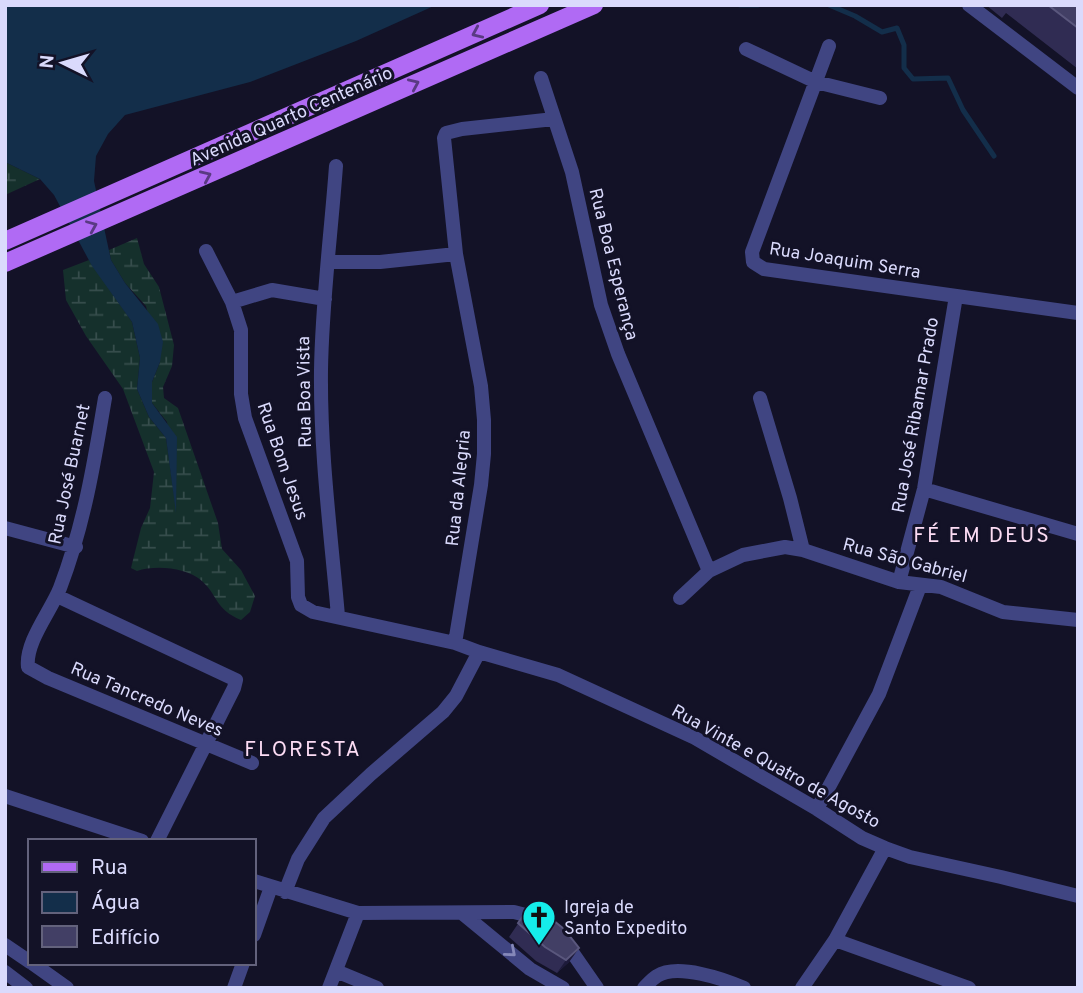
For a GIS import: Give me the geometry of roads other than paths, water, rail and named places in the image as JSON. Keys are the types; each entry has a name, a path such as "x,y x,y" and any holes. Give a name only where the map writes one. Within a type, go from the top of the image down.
{"main road":[{"name":"Avenida Quarto Centenário","path":"5,241 540,5"},
{"name":"Avenida Quarto Centenário","path":"5,263 593,5"}],"street":[{"path":"969,5 1078,88"},
{"name":"Rua Joaquim Serra","path":"829,46 752,252 753,261 764,269 1078,313"},
{"path":"746,49 816,82 880,98"},
{"name":"Rua Boa Esperança","path":"541,79 572,172 601,305 618,354 709,571"},
{"name":"Rua da Alegria","path":"455,643 484,454 481,386 456,254 444,138 446,133 462,129 554,119"},
{"name":"Rua Boa Vista","path":"336,166 321,372 324,448 338,616"},
{"name":"Rua Bom Jesus","path":"206,251 232,302 241,330 241,394 245,418 297,561 301,605"},
{"path":"328,262 380,262 456,254"},
{"path":"232,302 272,290 325,299"},
{"name":"Rua José Ribamar Prado","path":"899,582 924,489 956,296"},
{"name":"Rua José Buarnet","path":"29,667 27,658 30,647 57,596 76,547 90,486 104,398"},
{"path":"760,398 803,550"},
{"path":"924,489 1078,534"},
{"path":"5,528 76,547"},
{"name":"Rua São Gabriel","path":"680,598 709,571 743,555 785,547 803,550 899,582 941,587 1003,612 1078,620"},
{"path":"817,809 879,694 920,586"},
{"path":"57,596 234,679 236,684 158,839"},
{"name":"Rua Vinte e Quatro de Agosto","path":"301,605 313,612 455,643 558,675 695,738 862,838 885,849 1078,896"},
{"path":"256,931 278,890 324,818 443,712 456,696 479,652"},
{"name":"Rua Tancredo Neves","path":"29,667 48,678 252,763"},
{"path":"5,796 136,839"},
{"path":"802,988 835,940 885,849"},
{"path":"256,882 358,913 514,912 533,916 545,921 572,949 597,988"},
{"path":"329,988 358,913"},
{"path":"463,913 530,969 563,988"},
{"path":"835,940 969,988"},
{"path":"5,945 28,960"},
{"path":"35,965 67,988"},
{"path":"234,988 242,965"},
{"path":"336,971 377,988"},
{"path":"644,988 658,975 684,971 731,982 744,988"},
{"path":"5,972 26,988"}],"water":[{"path":"5,5 436,5 356,41 250,82 125,115 108,134 96,156 94,181 111,260 125,283 158,324 163,342 160,362 152,382 152,403 177,437 176,513 166,438 149,417 137,389 140,358 132,322 92,266 54,195 40,179 5,162"}],"waterway":[{"path":"740,5 758,5"},
{"path":"829,5 882,32 897,28 904,45 904,68 913,79 948,78 963,110 994,156"}],"place":[{"name":"Igreja de Santo Expedito","path":"539,947"}],"district":[{"name":"FÉ EM DEUS","path":"982,535"},
{"name":"FLORESTA","path":"303,749"}]}
